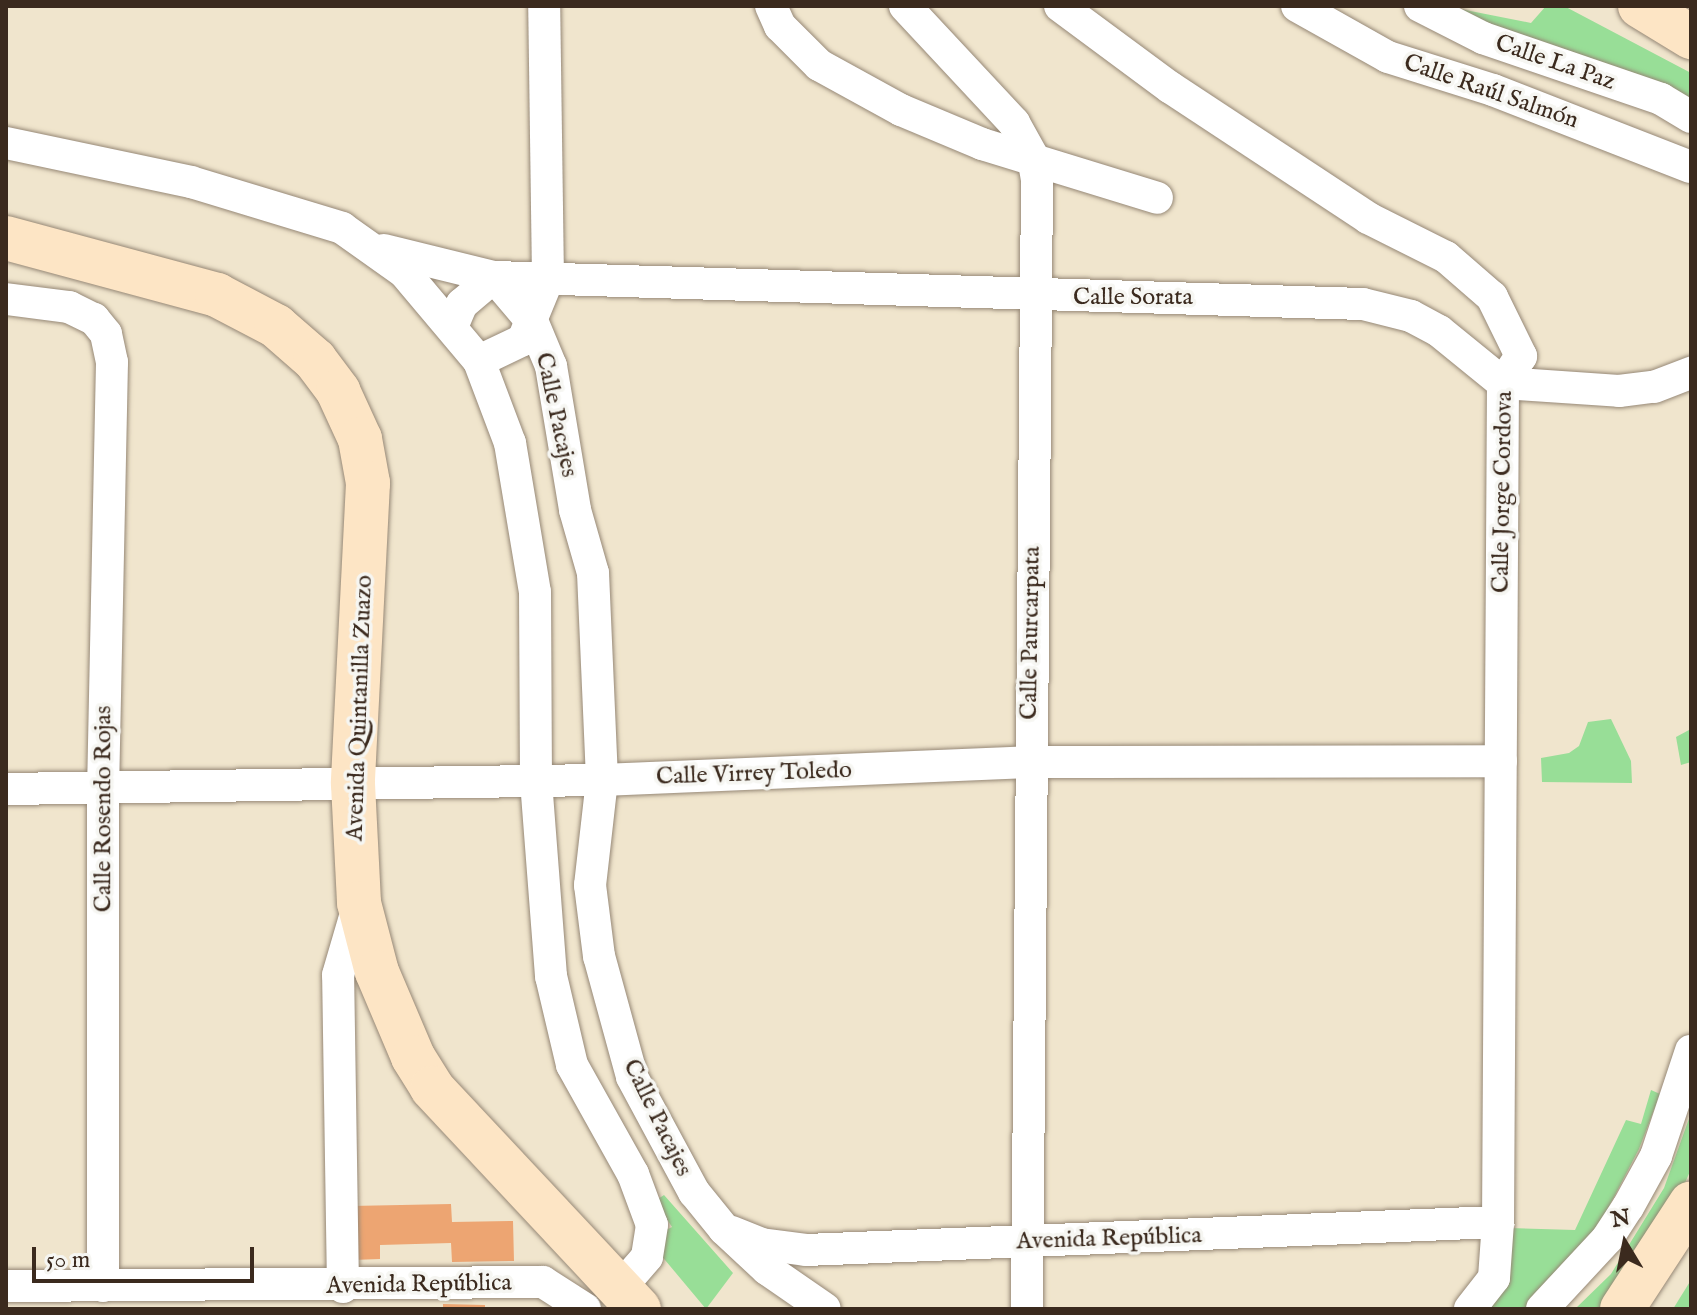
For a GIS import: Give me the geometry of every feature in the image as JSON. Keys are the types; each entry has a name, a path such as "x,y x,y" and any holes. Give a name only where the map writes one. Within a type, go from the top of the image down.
{"street":[{"path":"479,361 523,340 533,323 548,279 544,6"},
{"path":"771,6 780,26 819,65 853,85 982,144 1033,157 1157,198"},
{"name":"Calle Paurcarpata","path":"905,6 1014,123 1033,157 1037,180 1029,762 1030,1242 1027,1309"},
{"name":"Calle Jorge Cordova","path":"1060,6 1171,88 1368,218 1458,267 1492,297 1512,329 1521,356 1503,383 1498,1222 1494,1278 1470,1309"},
{"name":"Calle Raúl Salmón","path":"1297,6 1388,57 1550,111 1691,167"},
{"name":"Calle La Paz","path":"1420,6 1483,38 1661,99 1691,117"},
{"path":"1640,6 1691,37"},
{"path":"6,143 191,182 342,228 370,246 494,277"},
{"name":"Avenida Quintanilla Zuazo","path":"6,238 217,295 276,326 315,360 338,391 360,439 368,483 353,784 359,903 392,1012 432,1088 615,1302"},
{"name":"Calle Pacajes","path":"370,246 404,272 479,361 510,443 535,592 536,781 551,976 572,1065 633,1174 652,1225 647,1257 615,1302"},
{"path":"452,327 462,304 494,277"},
{"name":"Calle Sorata","path":"494,277 1035,297 1363,304 1411,316 1439,331 1503,383"},
{"name":"Calle Pacajes","path":"494,277 533,323 551,366 575,510 593,573 602,780 590,885 599,956 632,1077 694,1192 724,1229 767,1269 825,1309"},
{"name":"Calle Rosendo Rojas","path":"6,299 69,307 94,319 106,334 112,362 103,784 103,1286"},
{"path":"1503,383 1619,391 1654,387 1691,373"},
{"name":"Calle Virrey Toledo","path":"6,789 103,784 602,780 1029,762 1501,761"},
{"path":"343,1287 338,975 359,903"},
{"path":"1542,1309 1607,1239 1628,1207 1656,1156 1691,1051"},
{"path":"590,1101 632,1077"},
{"path":"1622,1309 1691,1203"},
{"name":"Avenida República","path":"724,1229 761,1244 806,1250 1498,1222"},
{"name":"Avenida República","path":"6,1286 103,1286 262,1298 343,1287 543,1282 615,1302"}],"green space":[{"path":"1445,6 1531,23 1546,6 1564,6 1691,73 1691,104"},
{"path":"1611,719 1631,761 1632,783 1542,782 1541,758 1569,753 1579,746 1588,722"},
{"path":"1689,730 1691,762 1681,765 1676,737"},
{"path":"1651,1090 1660,1094 1639,1149 1590,1243 1534,1309 1481,1309 1509,1228 1575,1230 1626,1120 1641,1124"},
{"path":"1691,1113 1691,1169 1669,1220 1609,1309 1575,1309 1611,1274 1664,1188"},
{"path":"664,1195 733,1273 706,1309 660,1254 664,1231 672,1227 655,1201"},
{"path":"1691,1280 1691,1309 1673,1309"}],"building":[{"path":"451,1204 452,1222 513,1221 514,1261 452,1262 451,1243 380,1245 380,1259 352,1260 351,1206"},
{"path":"443,1304 485,1305 485,1309 443,1309"}]}
